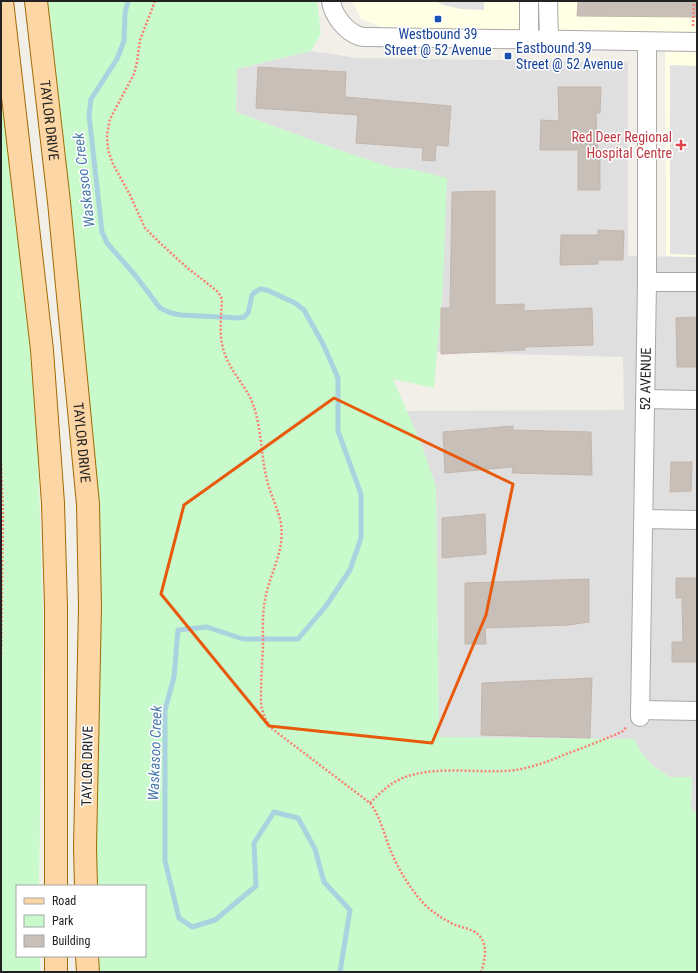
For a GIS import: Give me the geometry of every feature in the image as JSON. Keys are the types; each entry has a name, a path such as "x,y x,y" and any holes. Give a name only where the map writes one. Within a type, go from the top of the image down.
{"main road":[{"path":"2,1 42,350 53,503 56,607 56,885"},
{"name":"TAYLOR DRIVE","path":"36,1 59,202 88,504 90,607 85,848 86,885"},
{"path":"56,957 56,972"},
{"path":"88,957 88,972"}],"street":[{"path":"330,1 335,15 348,29 359,36 369,37 647,42 695,34"},
{"path":"529,1 529,40"},
{"path":"548,1 549,40"},
{"name":"52 AVENUE","path":"640,713 647,282 647,42"},
{"path":"647,282 697,282"},
{"path":"645,399 697,400"},
{"path":"644,519 697,520"},
{"path":"640,713 697,711"}],"path":[{"path":"155,1 140,40 134,74 110,119 107,135 108,150 113,164 130,195 145,228 184,265 218,292 221,297 221,343 225,356 250,397 258,422 268,484 281,526 281,546 266,593 264,609 261,708 271,728 370,803 378,816 394,857 406,880 417,896 433,912 442,918 452,924 473,931 482,939 485,948 481,972"},
{"path":"694,1 695,34"},
{"path":"1,464 3,512 1,657"},
{"path":"370,803 391,784 401,778 413,774 441,771 516,770 539,764 623,731 629,720 640,713"}],"highlighted area":[{"path":"334,398 513,484 486,615 432,743 269,726 161,594 184,505"}],"shaded area":[{"name":"Red Deer Regional Hospital Centre","path":"352,1 697,1 697,257 666,256 665,34 381,27 361,19"},
{"path":"434,1 484,1 484,10 461,9"},
{"path":"311,51 357,58 628,62 628,256 697,257 697,814 691,808 692,777 669,777 653,766 641,752 634,739 439,737 436,487 422,446 406,411 624,410 623,357 437,352 443,285 411,169 393,168 336,149 236,112 237,69"},
{"path":"670,65 697,66 697,255 670,254"}],"green space":[{"path":"48,1 317,1 321,34 311,51 237,69 236,112 336,149 393,168 411,169 447,178 443,285 434,388 393,379 422,446 436,487 439,737 634,739 641,752 653,766 669,777 692,777 691,808 697,814 697,972 96,972 96,957 146,957 146,885 95,885 97,546 65,153"},
{"path":"1,79 25,288 34,389 38,451 43,623 39,885 16,885 16,957 40,957 40,972 1,972"}],"building":[{"path":"578,1 697,1 697,17 577,16"},
{"path":"258,67 346,72 345,97 451,106 448,146 436,145 435,161 422,160 423,148 356,143 358,115 256,108"},
{"path":"558,87 601,87 600,113 596,113 598,157 600,157 600,190 578,190 578,150 540,150 541,120 559,121"},
{"path":"495,191 495,305 524,304 524,311 592,308 593,345 525,347 525,350 441,354 441,308 450,308 452,192"},
{"path":"598,230 624,231 623,260 598,260 598,264 560,265 561,235 598,235"},
{"path":"697,317 697,367 677,367 676,318"},
{"path":"513,426 513,430 591,432 592,475 512,473 513,467 445,473 443,432"},
{"path":"671,462 692,462 691,491 670,492"},
{"path":"485,514 486,554 442,558 442,518"},
{"path":"676,578 697,578 697,662 672,662 672,642 683,642 682,598 676,598"},
{"path":"589,579 589,622 569,625 485,628 486,644 465,644 465,583"},
{"path":"592,678 590,738 481,735 482,683"}],"waterway":[{"name":"Waskasoo Creek","path":"128,1 125,13 124,41 117,59 91,99 89,115 102,232 107,243 135,275 160,308 171,313 181,315 244,317 248,313 252,295 260,289 267,290 295,303 304,310 323,344 338,378 338,431 361,494 361,538 350,570 326,606 298,639 243,639 207,627 178,630 174,677 165,710 165,861 179,918 192,927 215,920 256,886 254,843 274,812 298,818 315,849 324,882 350,910 340,972"}],"place":[{"name":"Westbound 39 Street @ 52 Avenue","path":"438,19"},
{"name":"Eastbound 39 Street @ 52 Avenue","path":"508,56"},
{"name":"Red Deer Regional Hospital Centre","path":"681,145"}]}
